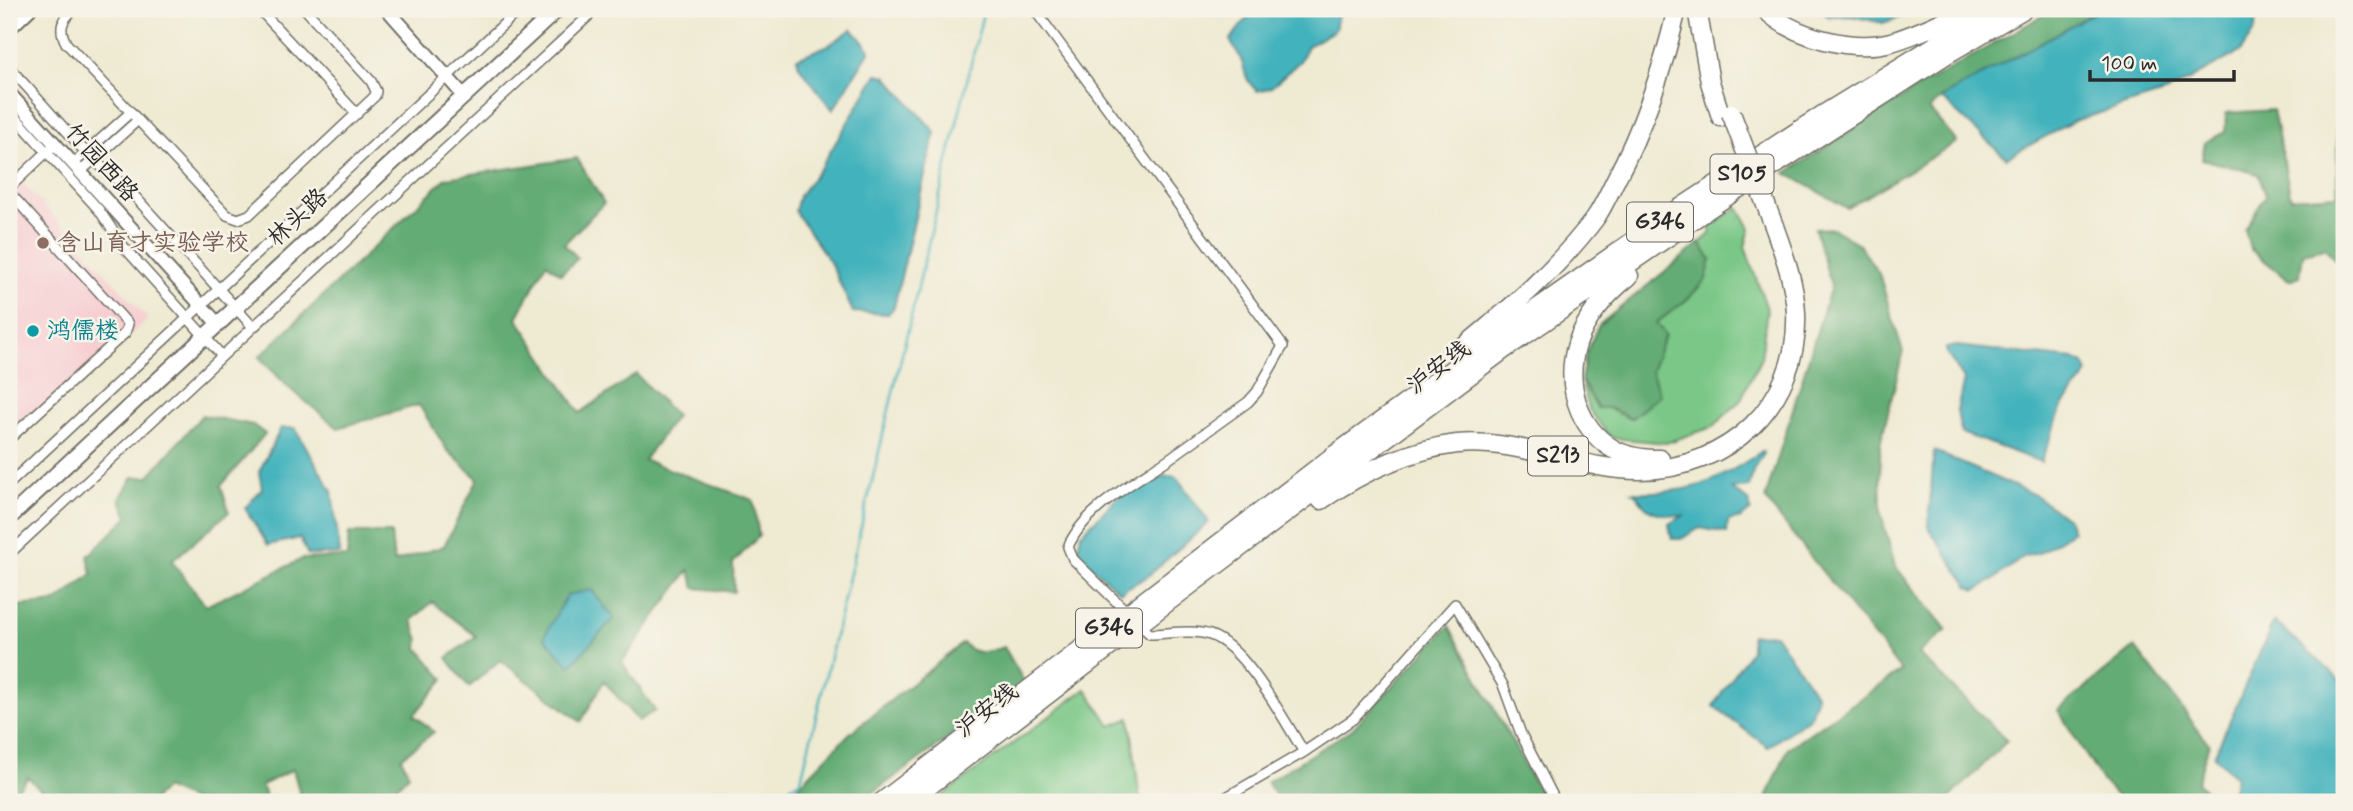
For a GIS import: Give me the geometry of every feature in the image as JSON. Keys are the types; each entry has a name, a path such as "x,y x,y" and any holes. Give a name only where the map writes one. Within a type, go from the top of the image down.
{"highway":[{"path":"1336,454 1506,313 1554,266 1598,215 1634,145 1663,68 1677,9"},
{"path":"1697,9 1710,82 1726,115"},
{"path":"1707,9 1726,115"},
{"path":"1765,9 1804,34 1843,44 1889,43 1970,9"},
{"name":"沪安线","path":"908,802 1336,454 1676,211 1821,116 1996,9"},
{"name":"沪安线","path":"882,802 1134,618 1178,594 1503,350 1733,192 1947,54 2024,9"},
{"name":"S213","path":"1178,594 1327,496 1371,470 1410,454 1458,444 1510,446 1592,464 1638,470 1666,469 1691,463 1719,451 1744,435 1767,411 1783,384 1793,351 1797,314 1790,275 1726,115"},
{"path":"1733,192 1612,290 1592,314 1577,343 1572,371 1574,397 1587,424 1614,450 1640,458 1662,460 1685,455 1714,445 1737,428 1756,406 1775,375 1783,344 1786,310 1769,228"}],"main road":[{"path":"9,29 30,9"},
{"path":"387,9 464,96"},
{"name":"林头路","path":"9,518 558,9"},
{"name":"竹园西路","path":"9,93 218,324"}],"street":[{"path":"74,9 62,22 61,29 66,43 227,215 238,219 249,215 374,96 374,85 305,9"},
{"path":"259,9 357,114"},
{"path":"9,484 520,9"},
{"path":"9,554 596,9"},
{"path":"1034,9 1283,346 1258,392 1248,402 1115,494 1074,534 1069,547 1073,559 1150,634 1201,633 1212,635 1224,642 1252,671 1304,752"},
{"path":"9,67 86,152 129,190 253,327"},
{"path":"9,110 99,209 124,247 222,356"},
{"path":"76,168 86,152 131,112"},
{"path":"76,168 94,160 138,120"},
{"path":"9,439 125,333 128,324 9,190 55,145"},
{"path":"1218,802 1304,752 1353,719 1455,604 1503,685 1521,734 1556,802"}],"shaded area":[{"name":"含山育才实验学校","path":"9,168 148,319 9,446"}],"green space":[{"path":"2054,9 2101,9 1941,98 1929,109 1957,142 1847,208 1786,173 1920,86"},
{"path":"2273,110 2291,198 2337,195 2337,122 2344,123 2344,270 2325,248 2303,253 2300,276 2289,280 2250,249 2245,230 2266,195 2258,174 2202,159 2205,142 2225,132 2226,113"},
{"path":"577,158 604,203 564,244 578,258 561,274 546,263 517,318 580,413 636,374 676,416 644,460 753,500 759,536 733,563 734,592 695,588 689,570 622,662 655,711 638,721 604,681 581,722 500,660 469,687 447,658 476,636 432,602 412,620 419,640 418,648 444,679 414,715 434,732 401,758 409,774 383,802 302,802 293,769 261,786 268,802 196,802 165,788 152,801 45,794 28,777 9,800 9,607 56,602 92,574 88,556 128,517 120,498 133,477 148,477 202,415 253,425 265,434 221,486 229,512 172,561 206,606 302,559 347,557 349,533 391,533 394,562 444,546 478,479 447,450 419,405 338,428 289,388 259,357 446,178"},
{"path":"1738,207 1750,228 1745,247 1767,309 1761,358 1740,401 1713,427 1666,443 1613,438 1588,408 1581,379 1597,408 1608,408 1630,419 1665,335 1656,323 1689,298 1711,259 1700,243 1710,234 1711,226"},
{"path":"1832,228 1859,244 1879,274 1903,352 1880,445 1881,514 1895,566 1947,630 1918,653 2007,741 1946,802 1759,802 1766,800 1788,748 1901,671 1765,499 1831,286 1815,229"},
{"path":"1700,243 1711,259 1706,279 1689,298 1656,323 1665,335 1651,371 1660,395 1631,419 1609,408 1597,408 1581,379 1587,350 1599,325"},
{"path":"1449,626 1545,802 1280,802 1267,782 1352,729"},
{"path":"963,643 977,652 1004,647 1025,683 860,802 783,802 849,734"},
{"path":"2135,647 2209,744 2197,782 2217,802 2122,802 2102,781 2058,710"},
{"path":"1086,689 1111,726 1130,718 1140,802 934,802"}],"water":[{"path":"1254,9 1339,9 1335,30 1308,46 1300,61 1270,88 1257,91 1247,78 1230,40"},
{"path":"1817,9 1919,9 1883,23 1851,16 1830,17"},
{"path":"2101,9 2256,9 2255,30 2241,51 2167,92 2074,121 2006,158 1941,98"},
{"path":"852,29 870,50 833,110 799,66 797,58 829,45"},
{"path":"877,74 886,76 935,132 894,307 888,314 853,312 830,262 795,211 799,196 821,167"},
{"path":"1957,346 2073,359 2084,364 2088,373 2062,407 2041,462 1961,433 1957,411 1964,379 1947,354 1946,348"},
{"path":"281,428 295,428 332,491 340,554 308,555 300,538 268,545 245,508 262,489 259,472"},
{"path":"1762,451 1764,454 1754,468 1749,487 1732,489 1749,502 1751,510 1741,518 1728,521 1727,533 1700,528 1681,539 1672,539 1669,524 1683,516 1652,511 1633,492 1671,491 1702,485 1730,472"},
{"path":"1934,451 2035,495 2068,519 2073,531 2039,553 2025,556 1986,585 1976,590 1968,586 1928,527"},
{"path":"1176,476 1209,522 1148,576 1120,592 1081,557 1078,548 1081,534 1117,498 1152,477"},
{"path":"591,590 614,618 570,666 544,637 567,595"},
{"path":"2274,621 2344,683 2344,791 2329,802 2230,802 2236,777 2214,756"},
{"path":"1775,634 1817,696 1810,717 1768,747 1713,706 1751,650 1751,635"}],"waterway":[{"path":"767,802 801,780 984,9"}],"place":[{"name":"含山育才实验学校","path":"43,243"},
{"name":"鸿儒楼","path":"33,331"}]}
